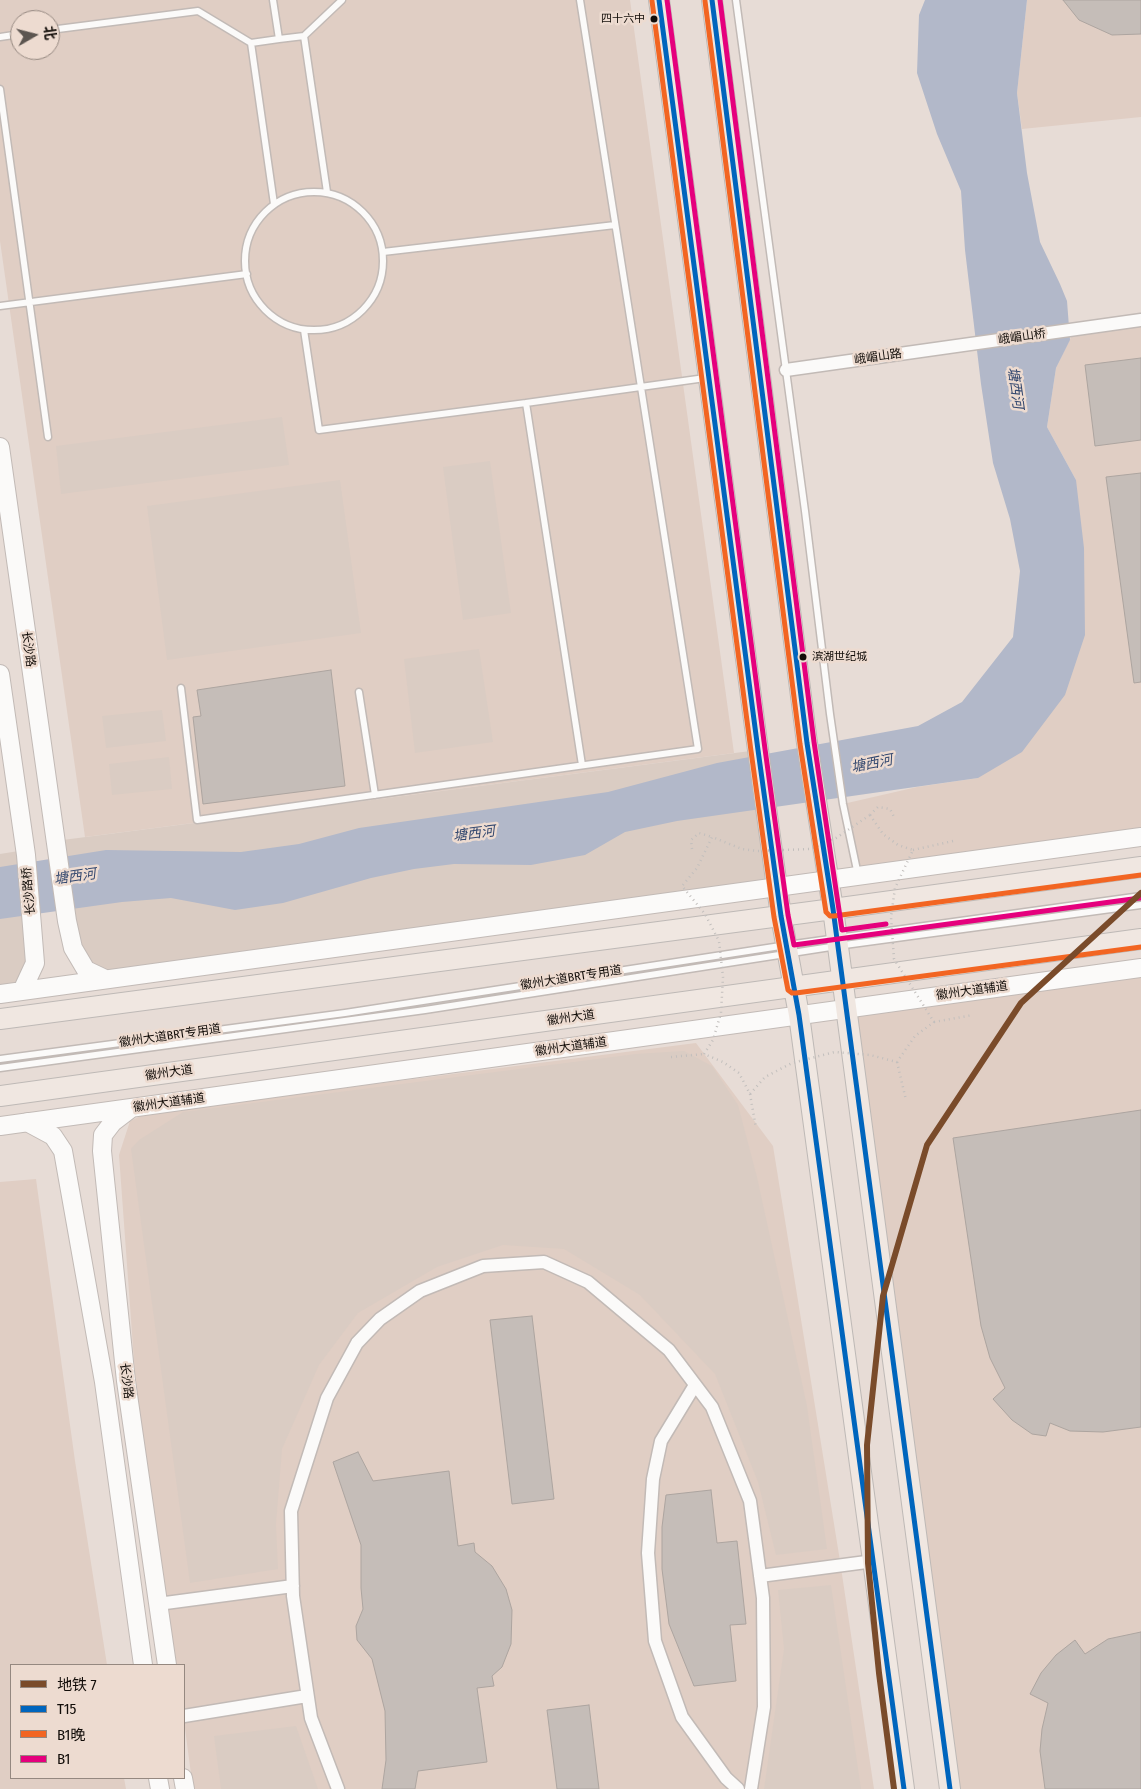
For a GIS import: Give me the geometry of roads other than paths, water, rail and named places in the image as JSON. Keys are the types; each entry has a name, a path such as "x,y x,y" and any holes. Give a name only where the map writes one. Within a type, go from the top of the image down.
{"main road":[{"path":"659,0 758,750 781,916 795,986 904,1789"},
{"path":"712,0 807,743 833,909 950,1789"},
{"path":"0,1019 1141,867"},
{"name":"徽州大道","path":"0,1096 1141,939"}],"street":[{"name":"峨嵋山桥","path":"969,345 1141,320"},
{"name":"峨嵋山路","path":"786,370 969,345"},
{"name":"长沙路","path":"0,447 67,921 73,948 86,970 105,979"},
{"name":"长沙路桥","path":"0,674 26,856 35,963 22,991"},
{"path":"0,994 1141,837"},
{"name":"徽州大道辅道","path":"0,1126 1141,968"},
{"name":"长沙路","path":"132,1108 113,1122 103,1135 102,1151 126,1381 167,1664"},
{"name":"长沙路","path":"27,1122 54,1136 63,1151 104,1382 143,1664"},
{"path":"338,1789 310,1718 293,1586 291,1511 327,1398 357,1343 380,1319 420,1292 483,1266 544,1262 588,1282 669,1350 712,1407 750,1501 763,1598 764,1707 751,1789"},
{"path":"695,1385 661,1441 653,1480 648,1553 655,1641 682,1717 726,1778 738,1789"},
{"path":"760,1576 874,1561"},
{"path":"158,1604 293,1586"},
{"path":"185,1716 307,1696"}],"lane":[{"path":"274,0 278,39"},
{"path":"60,29 198,11 251,43 304,36 342,0"},
{"path":"180,688 197,820 698,749 580,0"},
{"path":"736,0 830,714 843,804 858,876"},
{"path":"304,36 326,192"},
{"path":"251,43 274,204"},
{"path":"0,89 48,437"},
{"path":"326,192 342,198 362,211 376,230 383,252 382,276 374,296 360,314 341,326 320,331 298,329 277,320 268,313 254,296 245,264 248,242 258,221 274,204 296,194 326,192"},
{"path":"383,252 615,225"},
{"path":"0,306 247,274"},
{"path":"304,330 319,430 709,377"},
{"path":"526,403 582,765"},
{"path":"360,692 375,795"},
{"name":"徽州大道BRT专用道","path":"0,1059 345,1013 1141,896"},
{"name":"徽州大道BRT专用道","path":"837,942 1141,905"},
{"name":"徽州大道BRT专用道","path":"0,1068 425,1010 788,949"}],"water":[{"name":"塘西河","path":"925,0 1027,0 1017,93 1027,173 1040,242 1067,301 1070,340 1056,368 1047,427 1076,480 1084,548 1085,635 1065,695 1022,752 978,778 677,821 625,832 585,855 531,865 454,864 414,869 371,878 283,903 235,910 171,898 122,902 0,919 0,867 106,850 241,852 299,844 359,828 608,792 717,763 918,726 962,702 1013,637 1020,571 1010,519 993,463 981,384 965,250 961,191 937,134 917,73 919,15"}],"metro line":[{"name":"7","path":"894,1789 879,1673 868,1563 867,1445 883,1296 927,1145 1021,1003 1141,893"}],"place":[{"name":"四十六中","path":"654,19"},
{"name":"滨湖世纪城","path":"803,657"}]}
